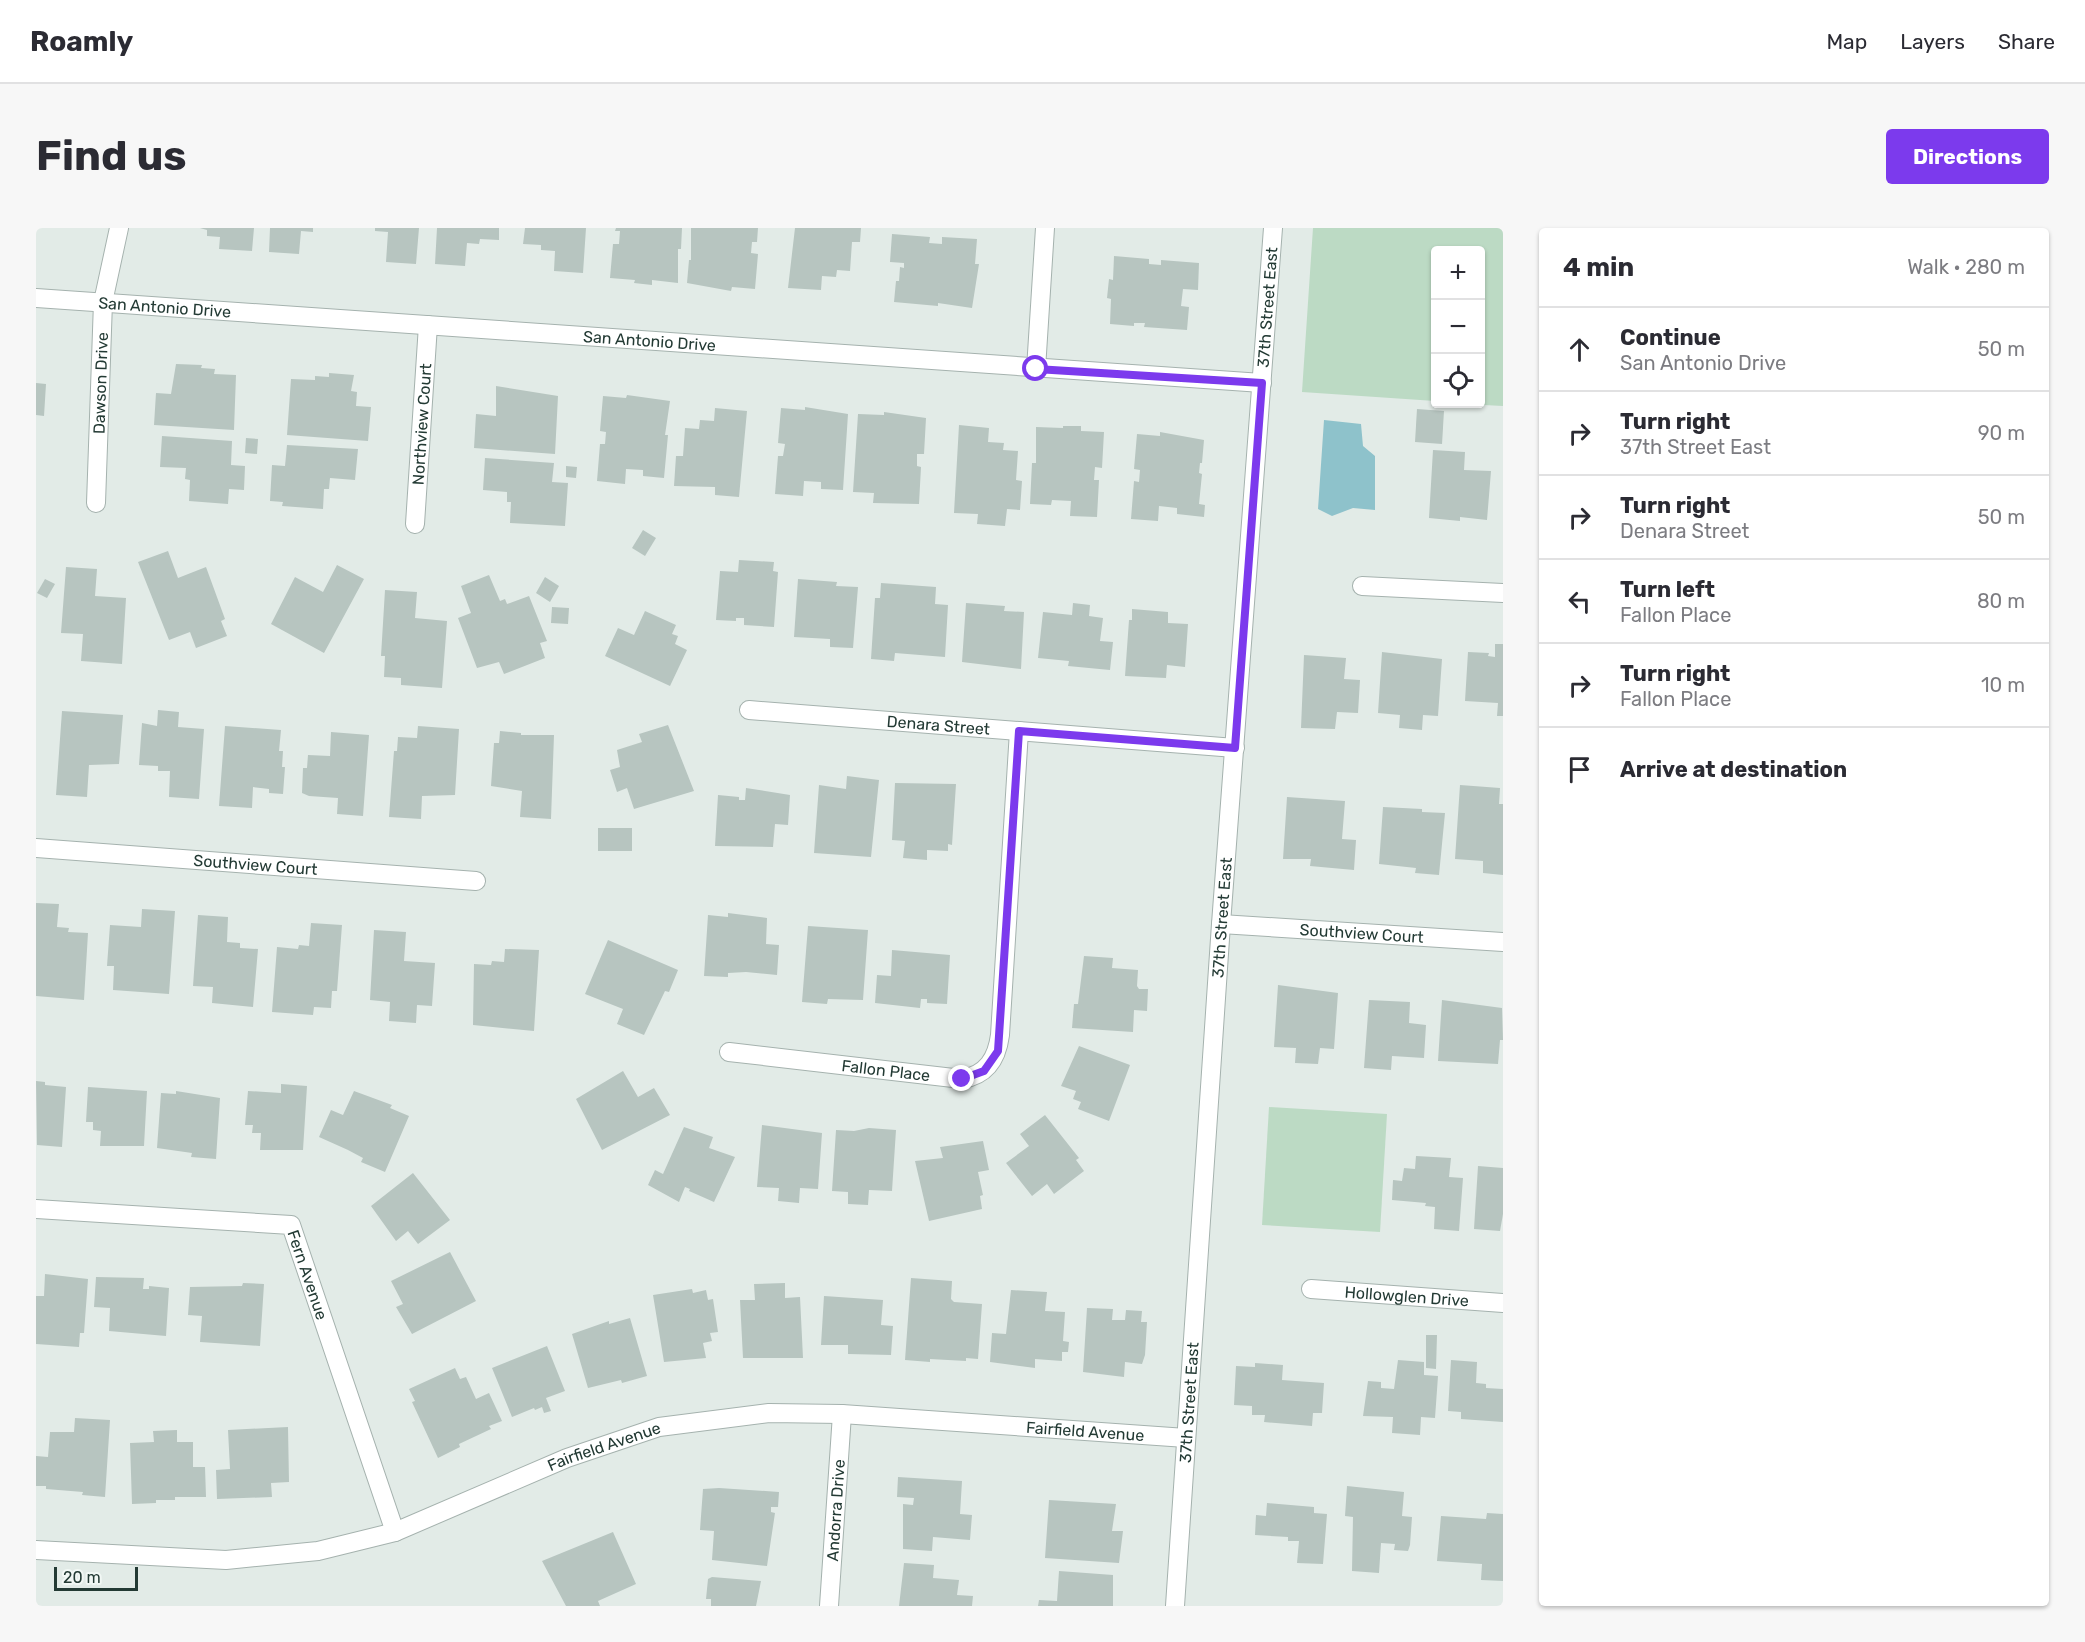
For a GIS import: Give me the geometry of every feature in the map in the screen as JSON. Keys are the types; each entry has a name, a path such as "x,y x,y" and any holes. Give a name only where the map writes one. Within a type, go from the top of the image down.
{"street":[{"name":"Dawson Drive","path":"96,503 103,302 119,228"},
{"path":"1036,369 1045,228"},
{"name":"37th Street East","path":"1174,1606 1221,924 1273,228"},
{"name":"San Antonio Drive","path":"36,298 1262,383"},
{"name":"Northview Court","path":"415,524 428,325"},
{"path":"1362,586 1503,593"},
{"name":"Denara Street","path":"749,710 1235,748"},
{"name":"Fallon Place","path":"729,1052 962,1079 984,1071 994,1060 1000,1035 1019,731"},
{"name":"Southview Court","path":"36,848 476,881"},
{"name":"Southview Court","path":"1221,924 1503,942"},
{"name":"Fern Avenue","path":"36,1209 291,1225 395,1532"},
{"name":"Hollowglen Drive","path":"1311,1289 1503,1303"},
{"name":"Fairfield Avenue","path":"36,1551 225,1560 318,1551 395,1532 567,1458 658,1427 769,1413 842,1414 1186,1438"},
{"name":"Andorra Drive","path":"829,1606 842,1414"}],"green space":[{"path":"1313,228 1503,228 1503,406 1485,405 1485,246 1431,246 1431,401 1302,392"},
{"path":"1269,1107 1387,1114 1380,1232 1262,1225"}],"water":[{"path":"1324,420 1361,424 1363,446 1375,456 1375,510 1353,508 1332,516 1318,509"}],"building":[{"path":"200,228 254,228 252,251 219,249 220,237 207,236 207,230"},
{"path":"270,228 313,228 313,232 301,231 299,254 269,252"},
{"path":"375,228 419,228 416,264 386,262 388,232 375,231"},
{"path":"437,228 499,228 499,240 480,239 479,244 467,243 465,266 435,264"},
{"path":"525,228 586,228 583,273 554,271 555,251 541,250 541,245 523,244"},
{"path":"616,228 682,228 681,249 678,249 678,283 652,280 652,285 634,283 635,280 610,278 613,244 619,244 620,231 615,231"},
{"path":"691,228 758,228 757,242 752,242 751,253 758,254 755,289 732,287 731,291 687,283 689,260 691,260"},
{"path":"795,228 861,228 860,242 852,242 850,271 837,270 836,277 822,276 821,290 788,288"},
{"path":"892,234 930,237 929,243 942,244 942,237 977,239 975,264 979,264 972,308 938,303 938,306 894,302 896,281 899,281 900,267 904,268 904,263 890,262"},
{"path":"1114,256 1149,259 1149,264 1161,265 1161,260 1199,263 1198,290 1183,289 1181,306 1189,307 1187,330 1144,327 1145,323 1134,323 1134,326 1110,324 1111,299 1107,298 1109,279 1113,280"},
{"path":"176,364 202,365 201,368 215,369 214,374 236,375 234,430 154,425 156,393 171,394"},
{"path":"329,373 354,375 351,391 357,392 356,406 371,407 368,441 287,435 291,379 315,380 315,376 329,377"},
{"path":"36,383 46,384 44,416 36,415"},
{"path":"496,386 558,396 555,454 474,448 476,414 496,416"},
{"path":"627,395 670,401 665,435 668,435 664,478 643,476 643,470 626,469 625,484 597,481 600,444 605,444 606,432 600,431 603,396 626,398"},
{"path":"805,407 848,414 843,490 821,489 821,482 804,481 803,496 775,494 778,456 783,456 785,444 778,443 781,408 805,410"},
{"path":"715,408 747,411 739,497 715,495 715,487 674,486 676,456 683,456 685,428 699,429 700,420 714,421"},
{"path":"1417,409 1444,411 1442,444 1415,442"},
{"path":"884,412 926,418 924,454 917,454 917,466 921,467 919,504 873,503 874,493 853,492 858,414 884,415"},
{"path":"959,425 989,428 988,442 1004,443 1003,450 1018,451 1016,480 1022,481 1020,510 1007,509 1005,526 977,524 978,514 954,513"},
{"path":"1063,426 1081,426 1081,431 1104,432 1102,468 1095,467 1094,480 1099,480 1097,517 1070,516 1071,501 1052,500 1051,505 1030,504 1032,463 1036,463 1036,427 1063,428"},
{"path":"1160,432 1204,440 1199,473 1202,474 1199,504 1205,505 1204,517 1177,514 1177,508 1159,506 1158,521 1131,519 1134,481 1139,482 1140,470 1134,469 1137,434 1160,436"},
{"path":"162,436 232,441 231,465 245,466 244,490 229,489 228,504 189,501 190,480 185,479 186,468 160,467"},
{"path":"246,438 258,439 257,454 245,453"},
{"path":"287,445 358,449 355,480 330,478 329,489 324,489 323,509 282,506 283,502 270,501 272,465 285,466"},
{"path":"1433,450 1465,452 1464,470 1491,471 1487,520 1460,517 1460,521 1429,518"},
{"path":"485,458 554,463 552,482 568,483 565,526 510,523 511,502 507,502 507,492 483,490"},
{"path":"566,466 577,467 576,478 566,477"},
{"path":"643,530 656,538 645,556 632,548"},
{"path":"168,551 178,578 206,567 225,619 221,621 227,636 196,648 190,632 169,640 138,562"},
{"path":"739,560 774,562 773,571 778,572 774,627 744,625 744,618 736,618 736,621 716,620 720,571 738,572"},
{"path":"337,565 364,579 324,653 271,624 295,577 323,592"},
{"path":"66,567 97,569 95,596 126,598 122,664 81,661 83,634 61,633"},
{"path":"489,575 500,601 505,599 507,604 529,596 547,641 540,643 545,658 504,674 499,662 477,668 458,618 471,613 461,586"},
{"path":"545,577 559,586 550,602 536,593"},
{"path":"45,579 55,584 47,598 37,593"},
{"path":"798,579 837,582 836,586 858,587 853,648 830,647 830,639 794,637"},
{"path":"881,583 936,587 935,604 948,605 945,657 895,653 894,661 871,659 875,598 880,598"},
{"path":"385,590 417,592 415,618 447,621 442,688 401,685 401,678 384,677 385,656 381,656"},
{"path":"966,603 1005,606 1004,611 1024,612 1021,669 962,662"},
{"path":"1073,603 1090,605 1089,616 1103,618 1100,641 1113,642 1110,670 1068,666 1069,661 1038,658 1043,612 1072,615"},
{"path":"552,607 569,608 568,624 551,623"},
{"path":"1132,609 1168,612 1168,623 1188,624 1185,667 1167,665 1166,678 1125,676 1129,620 1132,620"},
{"path":"645,611 676,625 672,634 678,636 675,644 687,650 670,686 605,656 618,628 634,635"},
{"path":"1495,644 1503,644 1503,716 1497,716 1498,703 1465,701 1468,652 1489,653 1488,656 1495,657"},
{"path":"1382,652 1442,659 1438,716 1423,715 1422,730 1399,728 1400,715 1378,713"},
{"path":"1304,655 1346,658 1344,679 1360,680 1358,713 1337,712 1335,729 1301,728"},
{"path":"158,710 179,712 178,727 204,729 199,799 169,797 170,771 158,771 158,766 139,765 142,723 157,726"},
{"path":"62,711 123,715 119,764 89,765 87,797 56,795"},
{"path":"668,725 694,791 634,809 627,788 617,792 610,770 620,767 617,750 642,742 639,734"},
{"path":"225,726 281,730 279,751 283,751 282,767 285,767 283,794 269,793 269,789 253,787 252,808 219,806"},
{"path":"418,726 459,729 455,795 422,796 421,819 389,817 394,751 397,751 398,737 417,738"},
{"path":"500,731 521,733 521,735 554,735 551,819 520,817 522,791 491,786 494,743 499,743"},
{"path":"331,732 369,735 363,816 337,814 338,798 309,796 302,793 303,768 307,768 308,755 330,756"},
{"path":"847,776 879,780 871,857 814,853 819,785 846,789"},
{"path":"895,783 956,784 952,845 948,844 948,851 927,850 927,860 903,858 905,841 892,840"},
{"path":"1460,785 1500,788 1499,804 1503,804 1503,875 1483,873 1483,861 1455,859"},
{"path":"746,788 790,795 788,825 775,824 773,847 715,846 718,795 739,797 739,800 745,800"},
{"path":"1287,797 1345,801 1342,839 1356,840 1354,870 1310,866 1311,859 1283,859"},
{"path":"1383,807 1445,813 1439,875 1415,873 1416,868 1379,864"},
{"path":"598,828 632,828 632,851 598,851"},
{"path":"36,903 59,904 57,927 69,928 68,932 88,933 84,1000 36,996"},
{"path":"142,909 175,911 169,994 113,990 114,966 107,966 110,925 141,927"},
{"path":"728,913 767,918 766,944 779,945 777,975 746,972 728,973 728,977 704,976 708,915 728,917"},
{"path":"198,915 228,917 227,942 240,943 240,948 258,949 253,1007 212,1003 213,987 193,986"},
{"path":"311,923 342,925 337,991 332,991 331,1008 314,1007 313,1015 272,1012 277,947 298,949 299,945 309,946"},
{"path":"808,926 868,930 863,1000 828,999 827,1004 802,1002"},
{"path":"374,930 406,932 404,961 435,963 432,1006 417,1005 416,1023 389,1021 390,1002 370,1000"},
{"path":"608,940 678,970 669,992 665,991 644,1035 617,1024 623,1009 585,994"},
{"path":"505,949 539,950 534,1031 473,1025 474,964 491,965 492,961 504,962"},
{"path":"892,950 950,955 947,1004 927,1003 927,999 921,999 920,1008 875,1003 877,975 891,976"},
{"path":"1084,956 1113,958 1112,968 1138,970 1137,986 1139,989 1148,989 1147,1011 1134,1010 1133,1032 1072,1028 1074,1004 1078,1004"},
{"path":"1278,985 1338,993 1334,1049 1320,1048 1318,1064 1295,1063 1296,1048 1274,1047"},
{"path":"1369,1000 1410,1002 1409,1023 1426,1025 1424,1058 1392,1056 1391,1070 1364,1068"},
{"path":"1442,1000 1502,1008 1503,1040 1500,1040 1498,1064 1438,1061"},
{"path":"1079,1046 1130,1065 1109,1121 1078,1109 1081,1102 1073,1099 1076,1091 1061,1086"},
{"path":"623,1071 638,1097 654,1088 670,1115 602,1150 576,1099"},
{"path":"36,1081 45,1082 45,1085 66,1087 62,1147 37,1145"},
{"path":"281,1084 307,1086 303,1150 260,1150 261,1133 252,1133 253,1125 245,1125 248,1091 281,1093"},
{"path":"88,1087 147,1091 144,1146 100,1146 101,1131 93,1130 93,1122 86,1122"},
{"path":"176,1091 220,1098 216,1159 191,1157 192,1153 157,1148 161,1093 176,1094"},
{"path":"354,1091 392,1105 390,1108 409,1116 385,1172 361,1162 363,1158 319,1137 331,1110 343,1115"},
{"path":"1045,1115 1079,1158 1076,1160 1084,1171 1054,1194 1047,1184 1032,1196 1006,1163 1029,1146 1020,1134"},
{"path":"762,1125 822,1133 818,1189 800,1188 799,1203 778,1201 779,1188 757,1187"},
{"path":"684,1127 713,1137 709,1148 735,1157 714,1202 685,1187 679,1202 648,1185 655,1170 663,1174"},
{"path":"869,1128 896,1130 892,1191 869,1190 868,1205 848,1204 848,1192 832,1191 836,1130 854,1131"},
{"path":"983,1141 989,1170 978,1172 983,1195 980,1196 982,1209 929,1221 915,1161 943,1158 940,1147"},
{"path":"1416,1156 1451,1158 1449,1177 1463,1178 1459,1231 1434,1229 1435,1207 1425,1206 1426,1203 1392,1200 1393,1180 1402,1181 1404,1168 1415,1169"},
{"path":"1478,1166 1503,1168 1503,1214 1500,1231 1474,1229"},
{"path":"413,1173 450,1220 418,1244 408,1231 396,1241 371,1206"},
{"path":"450,1252 476,1301 412,1334 396,1307 403,1304 391,1281"},
{"path":"45,1274 88,1279 84,1333 80,1333 79,1347 36,1344 36,1296 44,1296"},
{"path":"96,1277 144,1278 143,1289 149,1289 149,1286 169,1288 166,1336 109,1331 110,1308 94,1307"},
{"path":"911,1278 952,1281 951,1299 954,1302 982,1304 978,1359 966,1358 966,1361 930,1359 930,1362 905,1360"},
{"path":"243,1283 264,1284 260,1346 200,1342 202,1316 188,1315 190,1287 242,1286"},
{"path":"785,1283 785,1298 800,1297 803,1358 743,1358 740,1300 755,1300 754,1284"},
{"path":"692,1289 693,1293 706,1290 708,1300 713,1299 718,1332 710,1333 712,1341 703,1343 706,1358 664,1362 653,1295"},
{"path":"1011,1290 1047,1292 1045,1311 1065,1312 1063,1341 1069,1342 1068,1352 1062,1352 1062,1361 1035,1359 1035,1368 990,1362 992,1333 1006,1334"},
{"path":"824,1296 883,1300 881,1325 893,1326 891,1355 848,1354 848,1345 821,1345"},
{"path":"1087,1308 1113,1309 1112,1320 1125,1320 1126,1310 1142,1311 1141,1322 1147,1322 1145,1355 1142,1364 1125,1362 1124,1377 1083,1372"},
{"path":"630,1318 647,1376 622,1383 621,1380 588,1388 572,1334 609,1321 609,1324"},
{"path":"1426,1335 1437,1335 1436,1369 1426,1368"},
{"path":"547,1346 565,1391 546,1398 551,1411 544,1413 542,1407 535,1410 534,1408 512,1417 492,1368"},
{"path":"1398,1360 1424,1362 1424,1375 1438,1376 1435,1418 1421,1417 1420,1435 1392,1433 1393,1417 1363,1416 1368,1381 1381,1382 1381,1388 1394,1389"},
{"path":"1451,1360 1477,1362 1476,1383 1486,1384 1486,1388 1503,1389 1503,1422 1461,1419 1461,1412 1448,1411"},
{"path":"1255,1363 1283,1365 1282,1380 1324,1383 1322,1413 1313,1413 1312,1426 1264,1422 1265,1415 1252,1415 1252,1406 1234,1405 1236,1366 1255,1367"},
{"path":"455,1368 460,1379 466,1377 476,1399 489,1393 502,1421 489,1426 491,1429 459,1444 460,1447 438,1458 412,1402 415,1401 409,1389"},
{"path":"75,1418 110,1420 105,1497 36,1486 36,1456 48,1457 50,1432 74,1432"},
{"path":"288,1427 289,1482 271,1483 272,1497 217,1499 216,1470 230,1469 228,1430"},
{"path":"177,1430 177,1442 193,1442 193,1467 205,1467 206,1497 175,1497 175,1500 132,1504 130,1443 154,1442 153,1431"},
{"path":"898,1477 962,1481 960,1514 972,1515 970,1540 933,1537 932,1551 903,1549 903,1504 913,1505 914,1498 897,1497"},
{"path":"1347,1486 1404,1492 1402,1516 1412,1517 1410,1545 1408,1551 1394,1550 1395,1544 1381,1543 1379,1573 1352,1571 1353,1517 1345,1516"},
{"path":"703,1489 779,1492 778,1507 771,1507 771,1512 775,1513 767,1566 712,1560 714,1531 700,1530"},
{"path":"1049,1500 1116,1504 1112,1531 1123,1531 1119,1563 1045,1558"},
{"path":"1267,1503 1314,1507 1314,1513 1327,1514 1323,1564 1297,1563 1299,1541 1288,1541 1288,1537 1255,1535 1256,1515 1266,1516"},
{"path":"1487,1513 1503,1514 1503,1581 1481,1580 1482,1564 1437,1561 1441,1516 1486,1519"},
{"path":"613,1532 636,1584 598,1601 600,1606 566,1606 542,1561"},
{"path":"904,1563 934,1565 933,1578 959,1580 957,1595 973,1596 972,1606 899,1606"},
{"path":"1059,1571 1113,1575 1113,1606 1038,1606 1039,1600 1057,1601"},
{"path":"712,1577 761,1581 756,1606 711,1606 711,1599 706,1599 708,1579"}],"route":[{"path":"962,1079 984,1071 994,1060 998,1051 1019,731 1235,748 1262,383 1036,369"}]}
